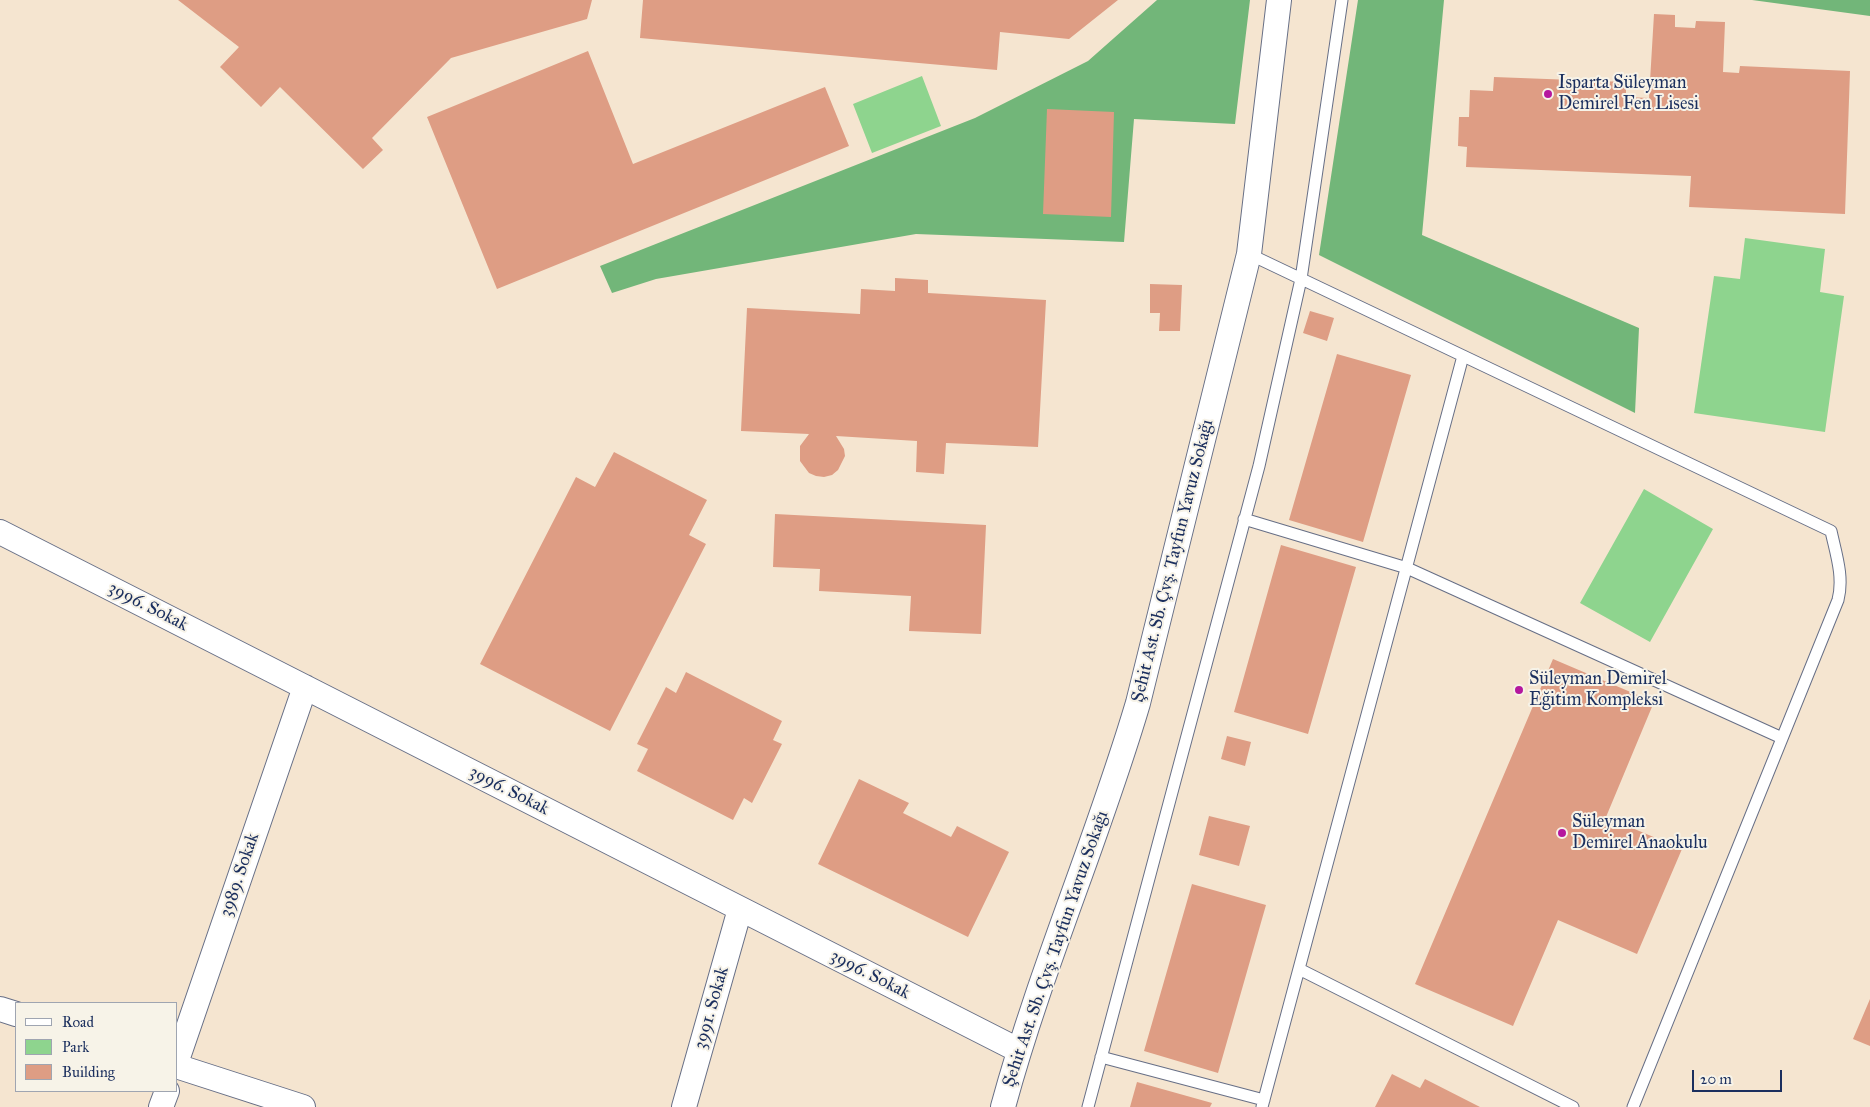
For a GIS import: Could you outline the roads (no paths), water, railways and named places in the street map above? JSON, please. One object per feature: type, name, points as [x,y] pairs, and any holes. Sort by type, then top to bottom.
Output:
[{"type":"street","name":"Şehit Ast. Sb. Çvş. Tayfun Yavuz Sokağı","points":[[1002,1107],[1018,1050],[1120,764],[1138,704],[1249,254],[1278,0]]},
{"type":"street","name":"3996. Sokak","points":[[0,532],[1018,1050]]},
{"type":"street","name":"3989. Sokak","points":[[178,1058],[305,687]]},
{"type":"street","name":"3991. Sokak","points":[[684,1107],[740,909]]},
{"type":"street","points":[[0,1008],[15,1014]]},
{"type":"street","points":[[178,1065],[303,1107]]},
{"type":"street","points":[[161,1107],[167,1092]]},
{"type":"lane","points":[[1088,1107],[1259,466],[1301,279],[1342,0]]},
{"type":"lane","points":[[1249,254],[1831,531],[1840,576],[1841,590],[1838,600],[1633,1107]]},
{"type":"lane","points":[[1101,1057],[1263,1104],[1464,356]]},
{"type":"lane","points":[[1244,519],[1407,568],[1782,738]]},
{"type":"lane","points":[[1299,969],[1573,1107]]},
{"type":"place","name":"Isparta Süleyman Demirel Fen Lisesi","points":[[1548,94]]},
{"type":"place","name":"Süleyman Demirel Eğitim Kompleksi","points":[[1519,690]]},
{"type":"place","name":"Süleyman Demirel Anaokulu","points":[[1562,833]]}]
